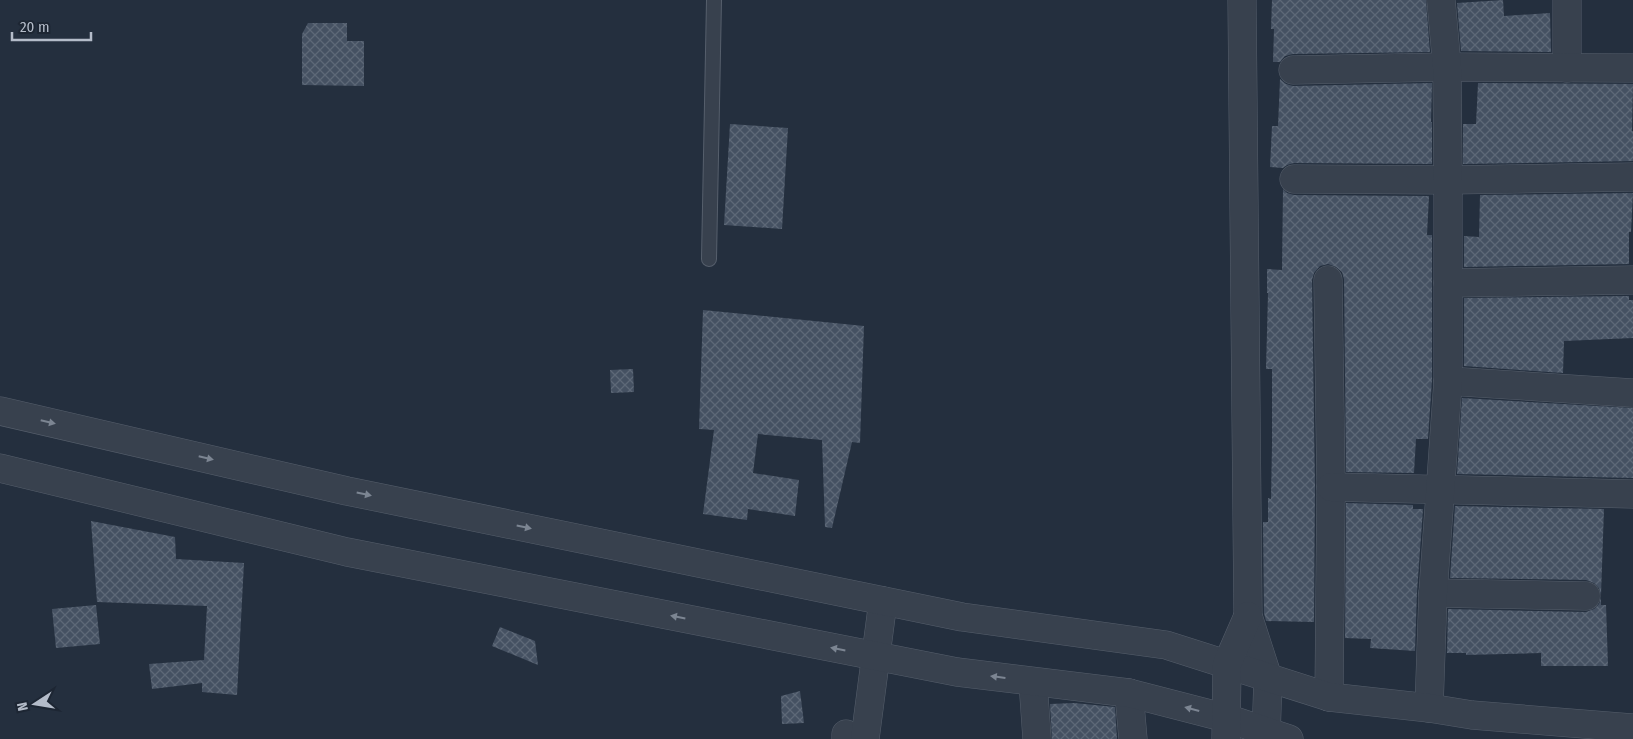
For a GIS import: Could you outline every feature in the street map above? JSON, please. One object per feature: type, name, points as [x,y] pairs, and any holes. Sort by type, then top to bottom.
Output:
[{"type":"street","points":[[0,468],[347,552],[956,672],[1129,693],[1226,728],[1274,736],[1268,678],[1248,616],[1242,0]]},
{"type":"street","points":[[1429,708],[1433,593],[1448,381],[1447,67],[1441,0]]},
{"type":"street","points":[[1566,68],[1567,0]]},
{"type":"street","points":[[1293,70],[1447,67],[1633,68]]},
{"type":"street","points":[[1294,178],[1448,180],[1633,177]]},
{"type":"street","points":[[1328,280],[1331,487],[1329,697]]},
{"type":"street","points":[[1448,283],[1633,280]]},
{"type":"street","points":[[1448,381],[1633,393]]},
{"type":"street","points":[[0,411],[347,491],[962,617],[1166,645],[1329,697],[1429,708],[1472,715],[1633,728]]},
{"type":"street","points":[[1331,487],[1633,494]]},
{"type":"street","points":[[1433,593],[1586,596]]},
{"type":"street","points":[[852,737],[876,656],[883,601]]},
{"type":"street","points":[[1226,728],[1227,664],[1248,616]]},
{"type":"street","points":[[1034,682],[1037,739]]},
{"type":"street","points":[[1129,693],[1133,739]]},
{"type":"lane","points":[[709,259],[714,0]]},
{"type":"building","points":[[1272,0],[1426,0],[1430,52],[1293,54],[1285,56],[1280,62],[1273,62],[1274,29],[1271,29]]},
{"type":"building","points":[[1503,0],[1504,16],[1550,13],[1551,52],[1461,51],[1457,3]]},
{"type":"building","points":[[308,23],[347,23],[347,41],[364,41],[364,86],[302,85],[302,34]]},
{"type":"building","points":[[1280,79],[1286,84],[1293,86],[1432,83],[1432,164],[1294,163],[1283,168],[1270,167],[1272,126],[1278,126]]},
{"type":"building","points":[[1478,83],[1633,84],[1633,161],[1463,164],[1463,124],[1476,124]]},
{"type":"building","points":[[730,124],[788,128],[782,229],[724,225]]},
{"type":"building","points":[[1283,189],[1287,193],[1294,195],[1429,196],[1427,235],[1432,235],[1432,380],[1428,439],[1416,439],[1414,473],[1346,472],[1344,279],[1342,272],[1328,264],[1320,266],[1314,273],[1312,280],[1315,487],[1314,622],[1266,621],[1264,613],[1263,522],[1268,522],[1268,498],[1271,499],[1272,445],[1272,369],[1266,369],[1267,269],[1282,270]]},
{"type":"building","points":[[1633,193],[1631,232],[1629,232],[1629,264],[1464,267],[1464,236],[1479,237],[1480,195]]},
{"type":"building","points":[[1629,296],[1629,300],[1633,300],[1633,338],[1564,341],[1563,373],[1464,366],[1464,298]]},
{"type":"building","points":[[703,310],[864,326],[860,443],[852,442],[832,528],[825,527],[822,440],[758,434],[753,473],[799,480],[795,516],[748,509],[747,520],[703,514],[714,430],[699,429]]},
{"type":"building","points":[[633,369],[634,392],[611,393],[610,370]]},
{"type":"building","points":[[1462,398],[1633,408],[1633,478],[1457,474]]},
{"type":"building","points":[[1346,503],[1413,505],[1413,509],[1423,509],[1415,651],[1370,648],[1371,639],[1345,638]]},
{"type":"building","points":[[1455,506],[1604,509],[1601,595],[1599,588],[1594,583],[1586,580],[1450,578]]},
{"type":"building","points":[[91,521],[175,537],[176,559],[244,563],[237,695],[202,692],[202,683],[152,689],[149,664],[204,660],[207,606],[97,602]]},
{"type":"building","points":[[1601,598],[1601,605],[1606,605],[1608,666],[1541,666],[1541,653],[1466,655],[1466,653],[1447,653],[1448,609],[1586,612],[1594,609],[1599,604]]},
{"type":"building","points":[[96,605],[100,644],[56,648],[52,609]]},
{"type":"building","points":[[500,627],[535,641],[538,665],[492,646]]},
{"type":"building","points":[[800,691],[804,723],[782,724],[781,696]]},
{"type":"building","points":[[1074,703],[1115,707],[1117,739],[1052,739],[1050,704]]}]
